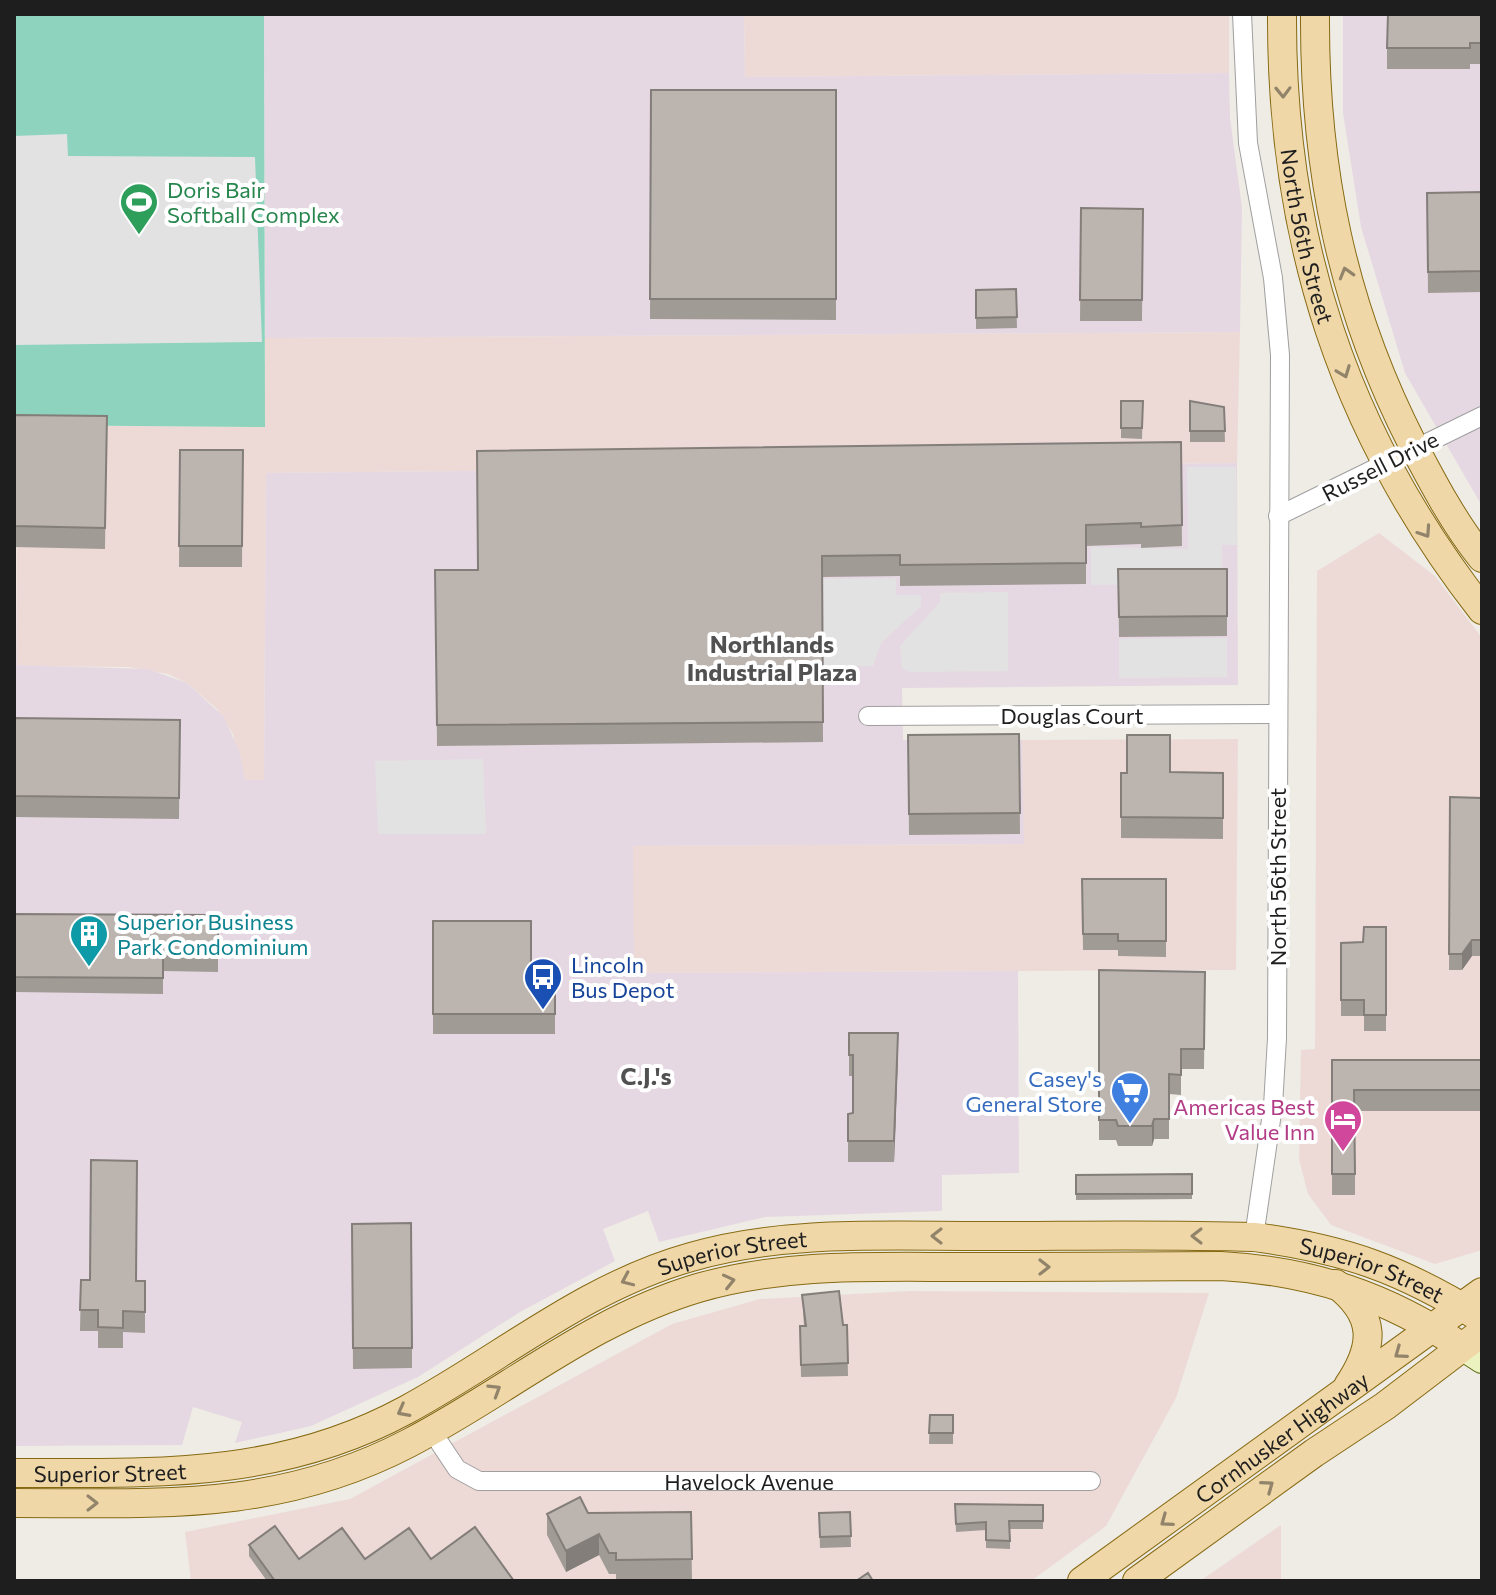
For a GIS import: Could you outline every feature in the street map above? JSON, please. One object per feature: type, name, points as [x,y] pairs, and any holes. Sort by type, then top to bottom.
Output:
[{"type":"main road","name":"North 56th Street","points":[[1282,14],[1283,110],[1297,213],[1331,337],[1386,464],[1416,518],[1482,610]]},
{"type":"main road","name":"North 56th Street","points":[[1315,14],[1317,109],[1328,207],[1361,325],[1415,449],[1441,498],[1482,558]]},
{"type":"main road","name":"Superior Street","points":[[14,1473],[209,1471],[250,1465],[322,1447],[405,1411],[567,1309],[605,1290],[661,1267],[734,1246],[814,1237],[1254,1237],[1315,1245],[1370,1260],[1476,1306]]},
{"type":"main road","name":"Superior Street","points":[[14,1503],[187,1502],[261,1495],[348,1471],[431,1430],[577,1340],[630,1312],[701,1288],[752,1276],[832,1267],[1221,1266],[1281,1271],[1332,1281],[1390,1303],[1475,1346]]},
{"type":"main road","points":[[1332,1281],[1357,1305],[1369,1342],[1364,1362],[1340,1397]]},
{"type":"main road","name":"Cornhusker Highway","points":[[1082,1581],[1435,1328],[1476,1306]]},
{"type":"main road","name":"Cornhusker Highway","points":[[1137,1581],[1314,1453],[1475,1346]]},
{"type":"street","name":"North 56th Street","points":[[1242,14],[1248,143],[1277,315],[1277,1038],[1266,1161],[1254,1237]]},
{"type":"street","name":"Russell Drive","points":[[1278,516],[1482,416]]},
{"type":"street","name":"Douglas Court","points":[[868,716],[1277,714]]},
{"type":"street","name":"Havelock Avenue","points":[[431,1430],[457,1469],[479,1481],[1091,1481]]},
{"type":"shaded area","points":[[264,14],[744,14],[745,77],[1229,73],[1230,118],[1242,208],[1240,332],[265,338]]},
{"type":"shaded area","points":[[744,14],[1229,14],[1229,73],[745,77]]},
{"type":"shaded area","points":[[1343,14],[1482,14],[1482,506],[1405,373],[1361,227],[1343,113]]},
{"type":"shaded area","points":[[67,134],[68,156],[255,157],[262,342],[14,345],[14,136]]},
{"type":"shaded area","points":[[1240,332],[1237,463],[266,473],[264,780],[244,780],[233,734],[217,709],[187,683],[168,674],[129,667],[17,666],[16,425],[265,427],[265,338]]},
{"type":"shaded area","points":[[14,425],[17,665],[148,669],[187,683],[224,717],[240,753],[245,780],[264,780],[266,473],[1237,463],[1238,685],[902,688],[903,740],[1022,740],[1024,844],[633,846],[634,973],[1018,971],[1019,1173],[942,1175],[942,1211],[765,1217],[659,1242],[648,1211],[603,1229],[615,1261],[520,1312],[418,1377],[311,1426],[235,1443],[242,1422],[193,1407],[182,1445],[14,1446]]},
{"type":"shaded area","points":[[1187,467],[1236,467],[1237,545],[1222,545],[1222,583],[1091,585],[1091,547],[1188,549]]},
{"type":"shaded area","points":[[1379,533],[1435,576],[1482,638],[1482,1250],[1435,1264],[1331,1225],[1308,1194],[1299,1159],[1301,1050],[1315,1049],[1317,571]]},
{"type":"shaded area","points":[[896,578],[896,595],[921,595],[921,606],[881,643],[873,666],[824,666],[823,579]]},
{"type":"shaded area","points":[[1008,592],[1008,671],[910,672],[902,668],[900,646],[940,602],[940,593]]},
{"type":"shaded area","points":[[1227,638],[1227,677],[1119,678],[1119,639]]},
{"type":"shaded area","points":[[1238,739],[1236,970],[633,973],[633,846],[1023,844],[1022,740]]},
{"type":"shaded area","points":[[483,759],[486,834],[378,834],[375,761]]},
{"type":"shaded area","points":[[910,1291],[1209,1293],[1176,1398],[1106,1526],[1031,1581],[191,1581],[185,1532],[350,1499],[672,1324],[760,1299]]},
{"type":"shaded area","points":[[1281,1525],[1281,1581],[1200,1581]]},
{"type":"green space","name":"Doris Bair Softball Complex","points":[[14,14],[264,14],[265,427],[14,425]]},
{"type":"building","points":[[1388,14],[1482,14],[1482,43],[1470,43],[1470,48],[1387,48]]},
{"type":"building","points":[[651,90],[836,90],[836,299],[650,299]]},
{"type":"building","points":[[1482,192],[1482,271],[1428,272],[1427,193]]},
{"type":"building","points":[[1081,208],[1143,209],[1142,300],[1080,300]]},
{"type":"building","points":[[1016,289],[1017,317],[976,318],[976,290]]},
{"type":"building","points":[[1121,401],[1143,401],[1142,428],[1121,428]]},
{"type":"building","points":[[1190,401],[1224,407],[1225,431],[1190,431]]},
{"type":"building","points":[[14,415],[107,416],[105,528],[14,526]]},
{"type":"building","points":[[1181,442],[1182,525],[1086,525],[1086,563],[900,565],[900,555],[822,556],[823,722],[437,725],[435,570],[478,570],[477,451]]},
{"type":"building","points":[[180,450],[243,450],[242,546],[179,546]]},
{"type":"building","points":[[1118,569],[1227,569],[1227,616],[1119,617]]},
{"type":"building","points":[[14,718],[180,720],[179,798],[14,796]]},
{"type":"building","points":[[1019,734],[1020,813],[909,814],[908,735]]},
{"type":"building","points":[[1127,735],[1170,735],[1170,772],[1223,773],[1223,818],[1121,817],[1121,773],[1127,773]]},
{"type":"building","points":[[1450,797],[1482,798],[1482,940],[1472,940],[1462,954],[1449,954]]},
{"type":"building","points":[[1082,879],[1166,879],[1166,941],[1118,941],[1118,934],[1083,934]]},
{"type":"building","name":"Superior Business Park Condominium","points":[[14,914],[218,915],[218,956],[163,955],[163,978],[14,977]]},
{"type":"building","points":[[433,921],[531,921],[531,969],[555,969],[555,1014],[433,1014]]},
{"type":"building","points":[[1364,927],[1386,927],[1386,1015],[1364,1015],[1364,1000],[1341,1000],[1341,943],[1363,942]]},
{"type":"building","points":[[1099,970],[1205,972],[1204,1049],[1181,1049],[1181,1075],[1169,1074],[1169,1119],[1154,1119],[1152,1126],[1118,1126],[1116,1120],[1099,1120]]},
{"type":"building","points":[[849,1033],[898,1033],[894,1141],[848,1141],[848,1114],[853,1113],[853,1055],[849,1055]]},
{"type":"building","points":[[1332,1060],[1482,1060],[1482,1090],[1354,1090],[1355,1174],[1332,1174]]},
{"type":"building","points":[[91,1160],[137,1161],[136,1281],[145,1281],[145,1312],[123,1311],[123,1328],[98,1327],[98,1310],[80,1310],[81,1280],[90,1280]]},
{"type":"building","points":[[1192,1174],[1192,1194],[1076,1194],[1076,1175]]},
{"type":"building","points":[[411,1223],[412,1348],[353,1348],[352,1224]]},
{"type":"building","points":[[839,1291],[843,1325],[847,1325],[848,1363],[801,1365],[800,1326],[806,1326],[802,1295]]},
{"type":"building","points":[[930,1415],[953,1415],[953,1433],[929,1433]]},
{"type":"building","points":[[580,1497],[588,1513],[691,1512],[692,1559],[616,1560],[616,1553],[609,1553],[599,1534],[566,1551],[547,1514]]},
{"type":"building","points":[[955,1504],[1043,1505],[1043,1521],[1009,1521],[1010,1541],[986,1540],[986,1522],[956,1524]]},
{"type":"building","points":[[850,1512],[851,1536],[820,1537],[819,1513]]},
{"type":"building","points":[[275,1526],[299,1559],[342,1528],[365,1559],[409,1528],[431,1559],[475,1527],[514,1581],[275,1581],[249,1545]]},
{"type":"building","points":[[868,1573],[873,1581],[856,1581]]},
{"type":"place","name":"Doris Bair Softball Complex","points":[[139,236]]},
{"type":"place","name":"Superior Business Park Condominium","points":[[89,968]]},
{"type":"place","name":"Lincoln Bus Depot","points":[[543,1011]]},
{"type":"place","name":"Casey's General Store","points":[[1130,1125]]},
{"type":"place","name":"Americas Best Value Inn","points":[[1343,1153]]},
{"type":"district","name":"Northlands Industrial Plaza","points":[[772,657]]},
{"type":"district","name":"C.J.'s","points":[[646,1075]]}]
